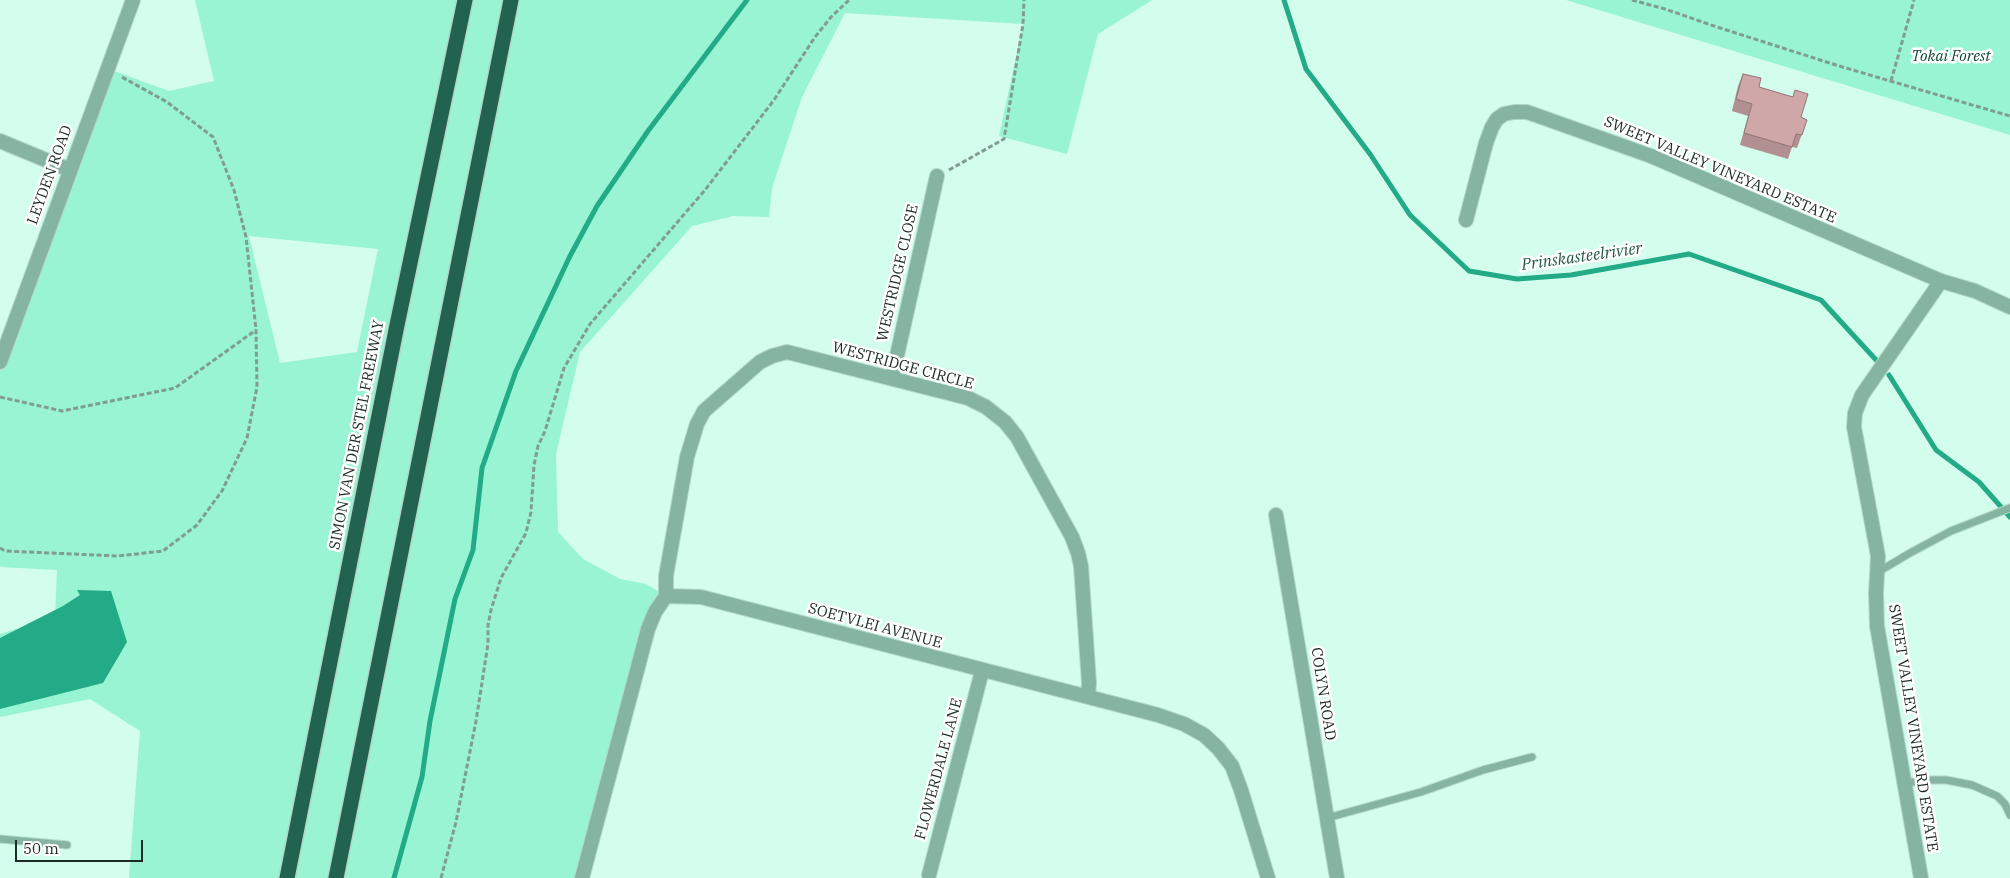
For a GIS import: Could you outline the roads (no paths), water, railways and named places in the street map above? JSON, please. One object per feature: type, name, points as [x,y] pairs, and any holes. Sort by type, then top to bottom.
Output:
[{"type":"highway","name":"SIMON VAN DER STEL FREEWAY","points":[[286,878],[396,330],[465,0]]},
{"type":"highway","points":[[336,878],[511,0]]},
{"type":"street","name":"LEYDEN ROAD","points":[[0,362],[106,68],[133,0]]},
{"type":"street","name":"SWEET VALLEY VINEYARD ESTATE","points":[[1466,220],[1492,127],[1504,114],[1527,112],[1651,156],[1942,281],[1976,291],[2010,307]]},
{"type":"street","points":[[0,141],[70,170]]},
{"type":"street","name":"WESTRIDGE CLOSE","points":[[892,378],[937,176]]},
{"type":"street","name":"SWEET VALLEY VINEYARD ESTATE","points":[[1921,878],[1877,626],[1878,556],[1854,427],[1862,395],[1942,281]]},
{"type":"street","name":"WESTRIDGE CIRCLE","points":[[666,596],[666,576],[687,457],[692,438],[704,411],[760,362],[787,352],[968,398],[986,407],[1005,422],[1017,437],[1072,537],[1078,553],[1082,575],[1089,683],[1088,696]]},
{"type":"street","name":"COLYN ROAD","points":[[1276,515],[1337,878]]},
{"type":"street","points":[[582,878],[648,629],[655,612],[666,596]]},
{"type":"street","name":"SOETVLEI AVENUE","points":[[666,596],[701,597],[982,671],[1088,696],[1184,724],[1204,735],[1226,757],[1237,778],[1268,878]]},
{"type":"street","name":"FLOWERDALE LANE","points":[[929,875],[982,671]]},
{"type":"lane","points":[[1878,572],[1951,531],[2010,508]]},
{"type":"lane","points":[[1327,818],[1421,792],[1483,770],[1532,757]]},
{"type":"lane","points":[[1905,783],[1946,780],[1972,786],[1996,796],[2005,804],[2010,815]]},
{"type":"lane","points":[[0,839],[67,844]]},
{"type":"waterway","points":[[394,878],[422,777],[430,721],[455,599],[473,550],[482,468],[516,371],[570,256],[597,206],[648,131],[747,0]]},
{"type":"waterway","name":"Prinskasteelrivier","points":[[1284,0],[1306,69],[1370,154],[1410,215],[1469,271],[1517,279],[1571,275],[1689,254],[1821,300],[1877,361]]},
{"type":"waterway","name":"Prinskasteelrivier","points":[[1889,375],[1936,450],[1979,482],[2010,517]]},
{"type":"park label","name":"Tokai Forest","points":[[1951,57]]}]
